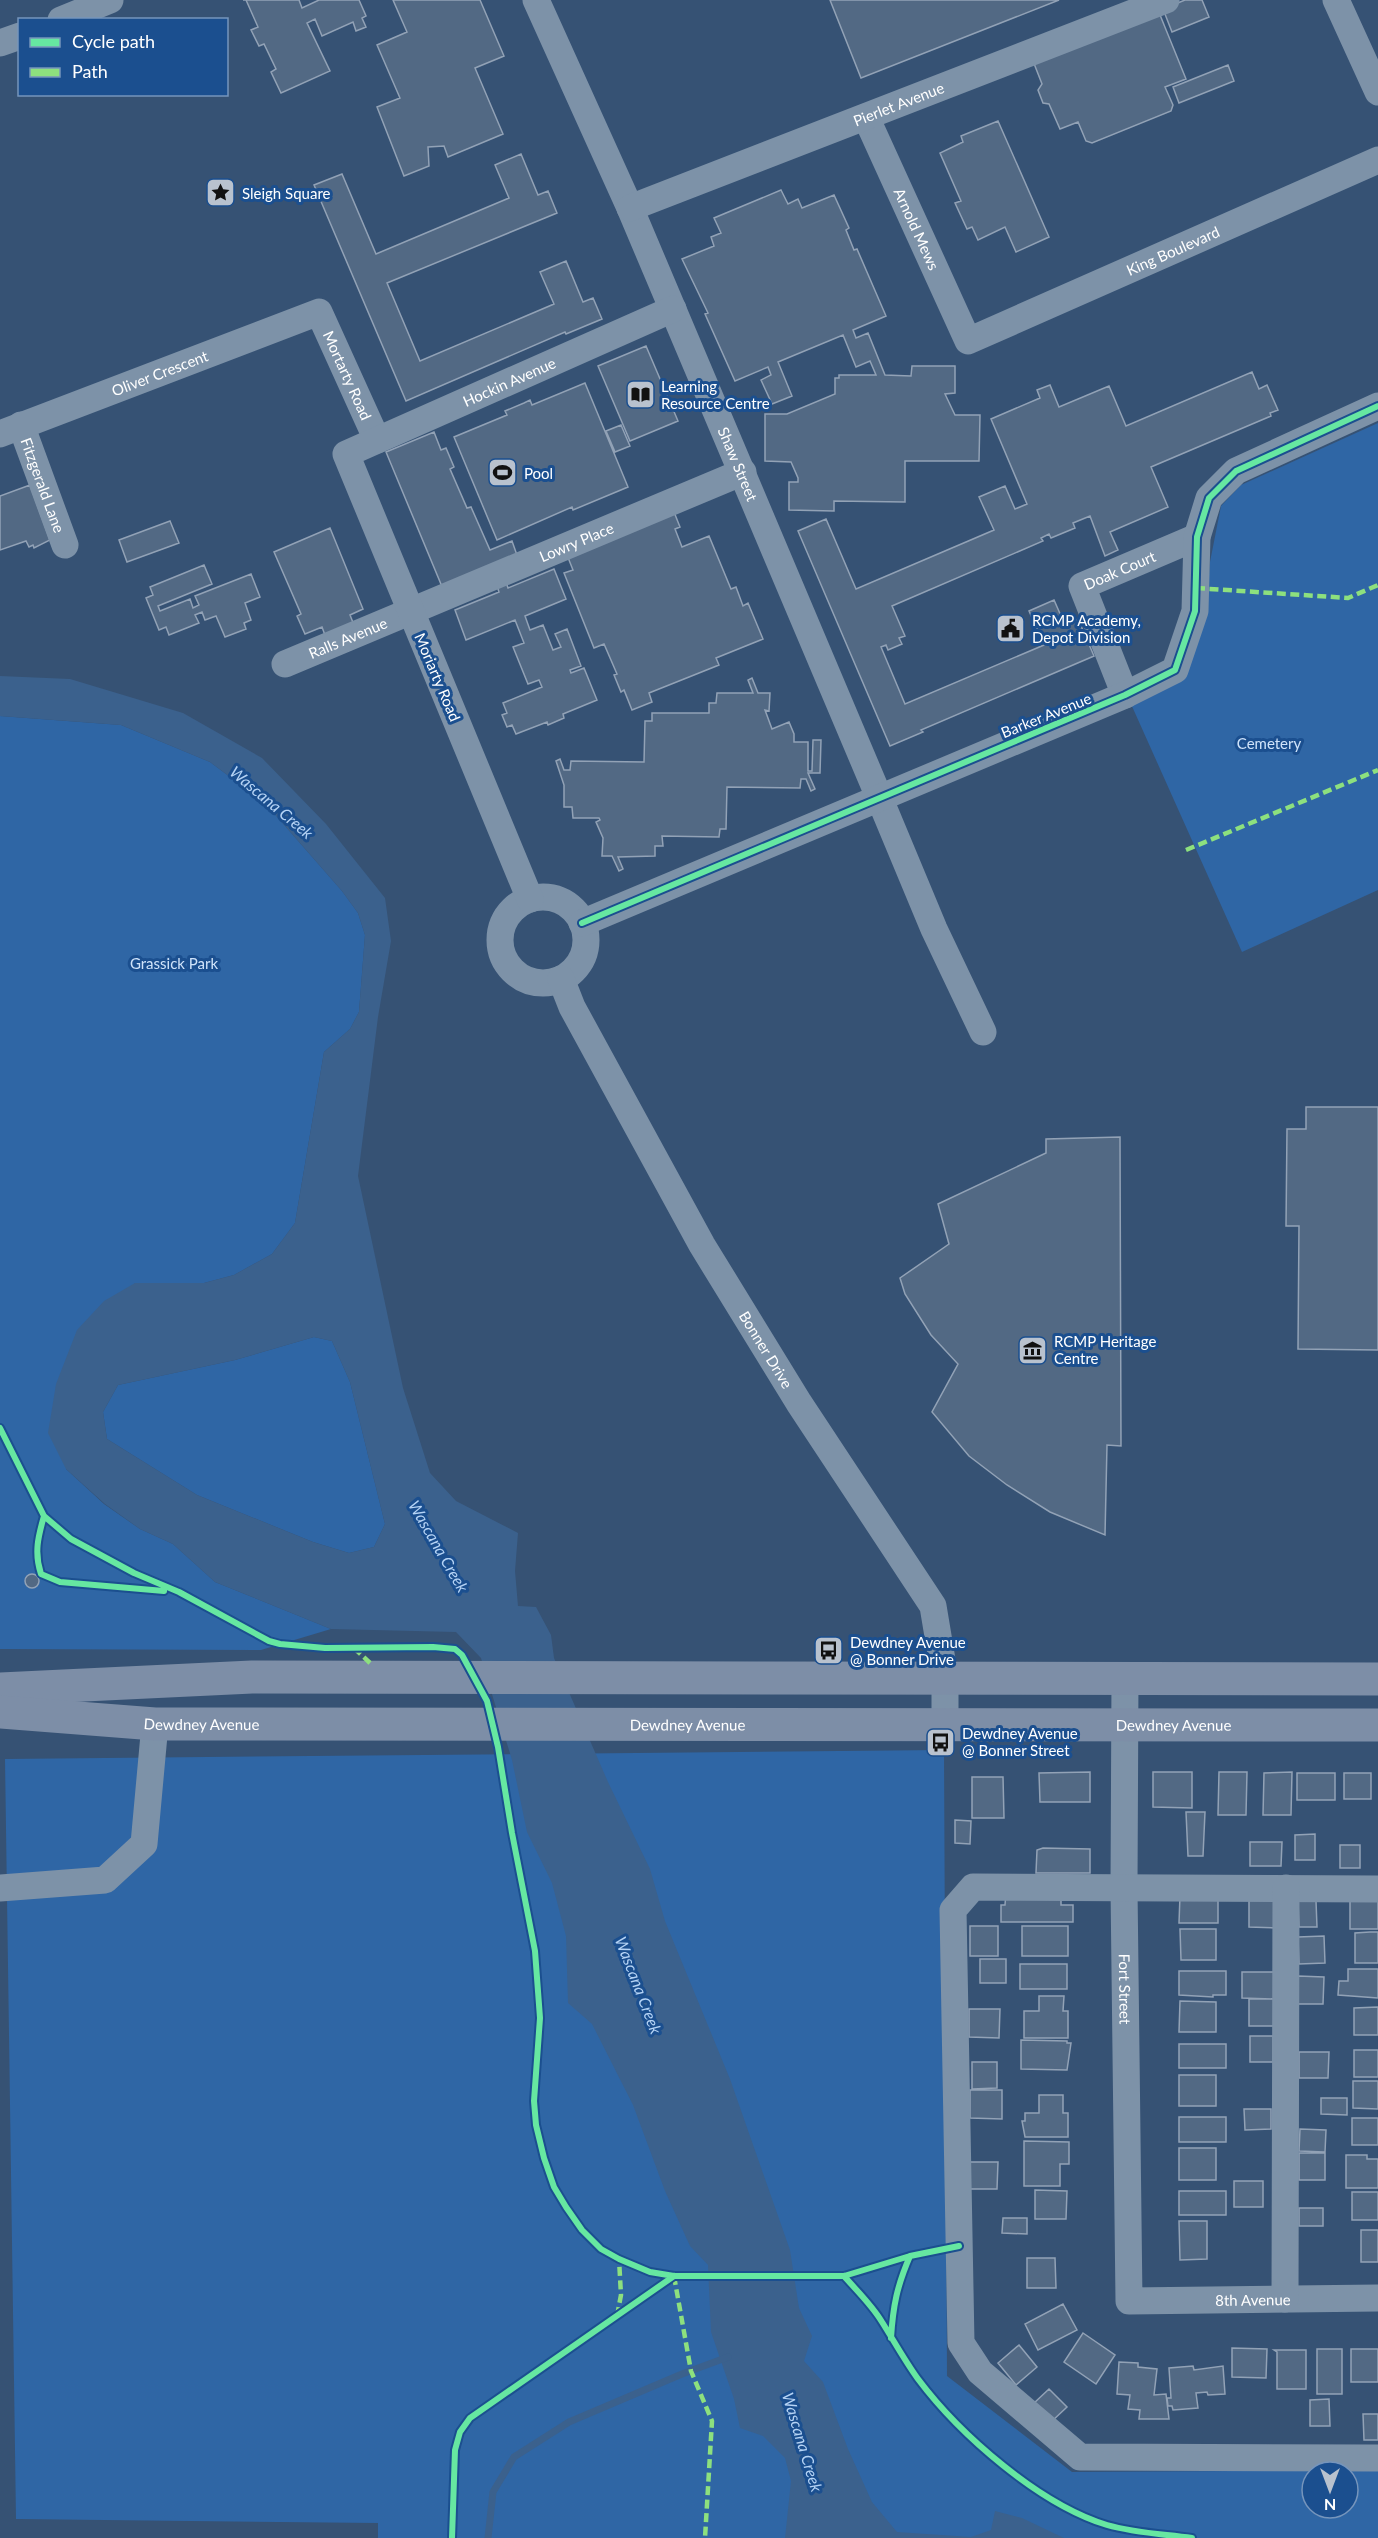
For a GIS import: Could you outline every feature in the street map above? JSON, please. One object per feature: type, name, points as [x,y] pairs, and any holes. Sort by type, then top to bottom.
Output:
[{"type":"main road","points":[[0,1689],[252,1677],[1378,1679]]},
{"type":"main road","name":"Dewdney Avenue","points":[[0,1712],[155,1724],[1378,1725]]},
{"type":"street","points":[[66,18],[110,0]]},
{"type":"street","name":"Shaw Street","points":[[537,0],[674,309],[915,885],[983,1032]]},
{"type":"street","name":"Pierlet Avenue","points":[[630,208],[1166,0]]},
{"type":"street","points":[[1336,0],[1378,92]]},
{"type":"street","points":[[0,44],[18,37]]},
{"type":"street","name":"Arnold Mews","points":[[866,117],[968,341]]},
{"type":"street","name":"King Boulevard","points":[[968,341],[1378,160]]},
{"type":"street","name":"Hockin Avenue","points":[[346,454],[674,309]]},
{"type":"street","name":"Mortarty Road","points":[[320,312],[377,440]]},
{"type":"street","name":"Oliver Crescent","points":[[10,429],[320,312]]},
{"type":"street","name":"Barker Avenue","points":[[582,923],[879,796],[1125,695],[1175,670],[1195,611],[1197,537],[1209,498],[1236,471],[1378,406]]},
{"type":"street","name":"Fitzgerald Lane","points":[[10,429],[65,545]]},
{"type":"street","name":"Moriarty Road","points":[[346,454],[530,899]]},
{"type":"street","name":"Lowry Place","points":[[410,610],[743,472]]},
{"type":"street","name":"Doak Court","points":[[1125,695],[1082,586],[1197,537]]},
{"type":"street","name":"Ralls Avenue","points":[[285,664],[410,610]]},
{"type":"street","points":[[552,898],[566,903],[582,923],[586,939],[584,954],[578,966],[561,979],[540,984],[525,980],[513,972],[505,961],[500,948],[500,934],[504,920],[513,909],[530,899],[552,898]]},
{"type":"street","name":"Bonner Drive","points":[[561,979],[572,1007],[702,1245],[799,1404],[933,1606],[945,1678],[945,1725]]},
{"type":"street","name":"Fort Street","points":[[1125,1677],[1124,1888],[1129,2301]]},
{"type":"street","points":[[0,1888],[105,1880],[144,1844],[155,1724]]},
{"type":"street","points":[[1378,1889],[973,1887],[953,1910],[961,2343],[980,2372],[1080,2457],[1378,2458]]},
{"type":"street","points":[[1285,2299],[1286,1888]]},
{"type":"street","name":"8th Avenue","points":[[1129,2301],[1378,2298]]},
{"type":"green space","name":"Cemetery","points":[[1378,423],[1378,890],[1242,952],[1131,704],[1189,668],[1207,601],[1210,562],[1221,506],[1241,485]]},
{"type":"green space","name":"Grassick Park","points":[[0,716],[121,725],[210,762],[265,803],[342,891],[358,913],[365,935],[359,1012],[350,1029],[324,1052],[295,1223],[272,1254],[234,1275],[204,1283],[135,1283],[66,1469],[104,1504],[140,1529],[173,1544],[215,1582],[331,1629],[261,1650],[0,1649]]},
{"type":"green space","points":[[314,1337],[332,1341],[350,1382],[385,1524],[374,1547],[349,1553],[313,1542],[197,1495],[107,1439],[103,1412],[118,1385],[235,1360]]},
{"type":"green space","points":[[944,1750],[947,2376],[1072,2472],[1300,2471],[1300,2520],[1360,2520],[1360,2470],[1378,2470],[1378,2538],[378,2538],[378,2523],[16,2519],[5,1759]]},
{"type":"water","name":"Wascana Creek","points":[[0,676],[70,679],[183,713],[262,758],[326,824],[385,898],[391,941],[378,1017],[358,1176],[403,1388],[430,1473],[456,1501],[518,1533],[515,1571],[518,1606],[536,1607],[551,1635],[554,1658],[608,1782],[650,1869],[665,1921],[730,2079],[790,2250],[799,2308],[812,2336],[804,2361],[823,2382],[848,2449],[872,2502],[897,2532],[971,2537],[991,2530],[995,2511],[1022,2518],[1064,2538],[785,2538],[791,2481],[785,2458],[763,2436],[740,2428],[734,2399],[711,2332],[708,2265],[690,2246],[665,2191],[633,2105],[592,2024],[568,2003],[566,1936],[552,1883],[527,1832],[512,1760],[481,1658],[456,1632],[331,1629],[215,1582],[173,1544],[140,1529],[105,1504],[66,1469],[48,1433],[56,1384],[77,1330],[104,1301],[135,1283],[204,1283],[234,1275],[272,1254],[295,1223],[324,1052],[350,1029],[359,1012],[365,935],[358,913],[342,891],[265,803],[210,762],[121,725],[0,716]],"holes":[[[314,1337],[332,1341],[350,1382],[385,1524],[374,1547],[349,1553],[313,1542],[197,1495],[107,1439],[103,1412],[118,1385],[235,1360]]]},
{"type":"building","points":[[246,0],[299,0],[302,8],[319,0],[359,0],[366,16],[362,18],[366,27],[356,31],[353,22],[322,36],[315,19],[307,23],[330,71],[281,93],[271,72],[276,69],[264,44],[259,46],[251,30],[258,27]]},
{"type":"building","points":[[393,0],[480,0],[504,56],[475,68],[503,134],[448,157],[444,146],[428,147],[429,166],[404,176],[377,107],[400,98],[377,45],[407,32]]},
{"type":"building","points":[[830,0],[1059,0],[861,78]]},
{"type":"building","points":[[1185,0],[1202,0],[1209,17],[1172,32],[1163,9]]},
{"type":"building","points":[[1158,10],[1186,79],[1165,87],[1173,105],[1171,111],[1092,143],[1086,141],[1078,122],[1060,129],[1049,104],[1043,103],[1038,90],[1042,84],[1033,61]]},
{"type":"building","points":[[1228,65],[1234,81],[1179,103],[1173,87]]},
{"type":"building","points":[[998,121],[1049,237],[1016,252],[1005,227],[978,240],[972,227],[967,229],[955,203],[961,201],[940,153],[963,142],[961,136]]},
{"type":"building","points":[[521,154],[538,195],[548,191],[557,213],[387,283],[420,361],[554,304],[540,272],[566,261],[583,302],[593,298],[602,319],[566,334],[565,332],[406,401],[314,185],[342,174],[376,254],[509,198],[495,165]]},
{"type":"building","points":[[781,190],[788,204],[798,199],[802,208],[834,195],[849,228],[846,230],[854,250],[857,249],[886,316],[853,330],[856,338],[868,333],[885,375],[911,376],[912,366],[955,366],[955,393],[945,394],[955,415],[980,415],[979,461],[905,461],[905,502],[834,501],[834,511],[789,510],[789,482],[798,482],[798,478],[791,462],[765,461],[765,414],[787,414],[835,394],[835,378],[839,378],[839,375],[876,375],[870,361],[856,367],[843,335],[778,362],[792,396],[772,404],[761,380],[771,375],[768,367],[735,381],[705,314],[708,313],[682,259],[714,246],[711,237],[721,233],[714,218]]},
{"type":"building","points":[[646,346],[678,421],[630,441],[598,366]]},
{"type":"building","points":[[1252,372],[1259,389],[1267,385],[1278,410],[1270,413],[1271,416],[1151,467],[1168,507],[1110,532],[1118,550],[1105,556],[1090,516],[1073,523],[1075,528],[1051,538],[1049,534],[1041,538],[1043,541],[892,606],[905,636],[899,638],[902,644],[888,650],[886,645],[881,647],[905,704],[1044,645],[1029,611],[1054,600],[1065,625],[1078,619],[1094,656],[921,730],[923,732],[890,746],[798,531],[826,519],[856,589],[994,530],[979,497],[1005,486],[1015,509],[1027,504],[991,419],[1040,398],[1037,390],[1050,385],[1059,407],[1109,386],[1126,426]]},
{"type":"building","points":[[585,383],[628,487],[573,510],[572,507],[497,540],[454,437],[507,415],[505,411],[530,400],[532,405]]},
{"type":"building","points":[[621,425],[630,446],[615,452],[606,431]]},
{"type":"building","points":[[434,432],[441,450],[446,448],[454,467],[450,469],[467,508],[471,507],[490,550],[512,541],[518,558],[443,589],[386,452]]},
{"type":"building","points":[[30,485],[50,540],[34,548],[33,545],[29,547],[26,541],[0,550],[0,496]]},
{"type":"building","points":[[672,507],[680,527],[675,529],[682,547],[709,536],[731,589],[736,587],[743,606],[748,603],[763,639],[716,658],[719,665],[649,693],[652,702],[632,710],[624,690],[621,692],[614,675],[617,674],[604,644],[594,648],[564,573],[573,570],[565,550]]},
{"type":"building","points":[[170,521],[179,543],[127,562],[119,540]]},
{"type":"building","points":[[330,528],[363,609],[350,615],[354,625],[326,638],[322,627],[305,634],[297,616],[301,614],[274,552]]},
{"type":"building","points":[[204,565],[212,584],[158,606],[160,611],[190,599],[193,608],[199,605],[195,596],[251,574],[260,597],[245,603],[251,620],[244,623],[246,629],[225,637],[216,616],[205,620],[202,612],[195,615],[199,623],[169,635],[166,627],[159,630],[146,598],[153,595],[150,587]]},
{"type":"building","points":[[554,569],[566,599],[525,616],[530,630],[543,625],[553,650],[561,647],[555,634],[567,629],[581,666],[570,670],[571,673],[584,668],[597,700],[563,714],[564,718],[548,725],[547,722],[516,734],[512,725],[507,727],[502,715],[507,713],[503,703],[542,687],[539,680],[528,684],[513,647],[524,643],[515,620],[466,640],[455,610],[499,592],[497,586],[506,582],[508,588]]},
{"type":"building","points":[[752,678],[758,693],[770,693],[769,711],[765,710],[772,729],[789,722],[794,734],[794,742],[808,742],[808,771],[812,771],[813,740],[821,740],[820,773],[808,773],[815,789],[811,791],[806,779],[801,779],[800,788],[727,787],[726,829],[720,829],[719,837],[662,836],[663,846],[655,846],[655,856],[618,857],[623,869],[619,871],[612,856],[602,856],[603,838],[596,822],[600,820],[599,818],[573,818],[572,807],[564,807],[564,785],[556,761],[560,759],[564,770],[570,770],[571,761],[644,762],[645,721],[652,721],[652,713],[709,713],[709,703],[716,703],[717,693],[753,693],[748,680]]},
{"type":"building","points":[[1306,1107],[1378,1107],[1378,1350],[1298,1349],[1299,1226],[1286,1226],[1287,1129],[1306,1129]]},
{"type":"building","name":"RCMP Heritage Centre","points":[[1120,1137],[1121,1446],[1107,1445],[1105,1535],[1050,1512],[1007,1485],[969,1456],[932,1412],[958,1364],[931,1335],[905,1294],[900,1278],[949,1244],[938,1204],[1046,1153],[1046,1139]]},
{"type":"building","points":[[32,1574],[37,1576],[39,1581],[37,1586],[32,1588],[27,1586],[25,1581],[27,1576]]},
{"type":"building","points":[[1090,1772],[1090,1802],[1040,1802],[1039,1773]]},
{"type":"building","points":[[1153,1772],[1192,1772],[1192,1808],[1153,1807]]},
{"type":"building","points":[[1219,1772],[1247,1772],[1246,1815],[1218,1815]]},
{"type":"building","points":[[1292,1772],[1291,1815],[1263,1815],[1264,1773]]},
{"type":"building","points":[[1297,1773],[1335,1773],[1335,1800],[1297,1800]]},
{"type":"building","points":[[1344,1773],[1371,1773],[1371,1799],[1344,1799]]},
{"type":"building","points":[[972,1777],[1003,1777],[1004,1818],[972,1818]]},
{"type":"building","points":[[1186,1812],[1205,1812],[1203,1856],[1188,1856]]},
{"type":"building","points":[[955,1820],[971,1821],[970,1844],[955,1843]]},
{"type":"building","points":[[1315,1834],[1315,1860],[1295,1860],[1295,1835]]},
{"type":"building","points":[[1250,1842],[1282,1842],[1281,1866],[1250,1866]]},
{"type":"building","points":[[1340,1845],[1360,1845],[1360,1868],[1340,1868]]},
{"type":"building","points":[[1043,1848],[1090,1849],[1090,1873],[1036,1873],[1037,1850]]},
{"type":"building","points":[[1006,1892],[1061,1892],[1061,1905],[1073,1905],[1073,1922],[1001,1922],[1001,1905],[1005,1905]]},
{"type":"building","points":[[1249,1895],[1280,1895],[1280,1928],[1249,1927]]},
{"type":"building","points":[[1180,1896],[1218,1896],[1218,1923],[1179,1923]]},
{"type":"building","points":[[1350,1896],[1378,1896],[1378,1929],[1350,1929]]},
{"type":"building","points":[[1298,1901],[1316,1901],[1317,1927],[1299,1927]]},
{"type":"building","points":[[970,1926],[998,1926],[998,1956],[970,1956]]},
{"type":"building","points":[[1022,1926],[1068,1926],[1068,1956],[1022,1956]]},
{"type":"building","points":[[1180,1929],[1216,1929],[1216,1960],[1181,1960]]},
{"type":"building","points":[[1378,1932],[1378,1963],[1355,1963],[1355,1933]]},
{"type":"building","points":[[1324,1936],[1325,1963],[1299,1964],[1298,1937]]},
{"type":"building","points":[[980,1959],[1006,1959],[1006,1983],[980,1983]]},
{"type":"building","points":[[1020,1964],[1067,1964],[1067,1989],[1020,1989]]},
{"type":"building","points":[[1348,1969],[1378,1969],[1378,1998],[1338,1995],[1339,1981],[1348,1981]]},
{"type":"building","points":[[1179,1971],[1226,1971],[1226,1995],[1213,1995],[1213,1997],[1179,1995]]},
{"type":"building","points":[[1242,1972],[1275,1972],[1275,1999],[1242,1998]]},
{"type":"building","points":[[1298,1976],[1324,1977],[1323,2004],[1298,2004]]},
{"type":"building","points":[[1039,1996],[1064,1996],[1063,2011],[1068,2011],[1068,2038],[1024,2038],[1024,2011],[1039,2011]]},
{"type":"building","points":[[1249,1999],[1278,1999],[1277,2026],[1249,2026]]},
{"type":"building","points":[[1180,2001],[1216,2002],[1216,2032],[1179,2032]]},
{"type":"building","points":[[1378,2007],[1378,2035],[1354,2035],[1354,2008]]},
{"type":"building","points":[[969,2009],[1000,2009],[999,2038],[969,2037]]},
{"type":"building","points":[[1250,2036],[1273,2036],[1273,2062],[1250,2062]]},
{"type":"building","points":[[1021,2040],[1071,2043],[1067,2070],[1021,2069]]},
{"type":"building","points":[[1179,2044],[1226,2044],[1226,2068],[1179,2068]]},
{"type":"building","points":[[1354,2050],[1378,2050],[1378,2077],[1354,2077]]},
{"type":"building","points":[[1299,2052],[1329,2052],[1328,2078],[1299,2078]]},
{"type":"building","points":[[972,2062],[997,2062],[997,2088],[972,2089]]},
{"type":"building","points":[[1179,2075],[1216,2075],[1216,2106],[1179,2106]]},
{"type":"building","points":[[1353,2081],[1378,2081],[1378,2109],[1353,2108]]},
{"type":"building","points":[[970,2090],[1002,2090],[1002,2119],[970,2118]]},
{"type":"building","points":[[1039,2095],[1063,2095],[1063,2113],[1068,2113],[1068,2137],[1025,2137],[1022,2121],[1025,2121],[1025,2113],[1039,2113]]},
{"type":"building","points":[[1321,2098],[1347,2098],[1347,2115],[1321,2114]]},
{"type":"building","points":[[1244,2109],[1271,2109],[1271,2129],[1245,2130]]},
{"type":"building","points":[[1179,2117],[1226,2117],[1226,2142],[1179,2142]]},
{"type":"building","points":[[1352,2118],[1378,2118],[1378,2145],[1352,2145]]},
{"type":"building","points":[[1300,2129],[1326,2130],[1325,2152],[1299,2151]]},
{"type":"building","points":[[1024,2141],[1069,2142],[1069,2164],[1060,2164],[1060,2186],[1024,2186]]},
{"type":"building","points":[[1179,2148],[1216,2148],[1216,2180],[1179,2180]]},
{"type":"building","points":[[1299,2153],[1325,2153],[1325,2180],[1299,2180]]},
{"type":"building","points":[[1346,2155],[1367,2155],[1367,2159],[1378,2159],[1378,2188],[1346,2188]]},
{"type":"building","points":[[969,2162],[998,2162],[997,2189],[969,2189]]},
{"type":"building","points":[[1234,2181],[1263,2181],[1263,2207],[1234,2207]]},
{"type":"building","points":[[1035,2190],[1067,2191],[1066,2219],[1035,2219]]},
{"type":"building","points":[[1179,2191],[1226,2191],[1226,2215],[1179,2215]]},
{"type":"building","points":[[1352,2192],[1378,2192],[1378,2220],[1352,2220]]},
{"type":"building","points":[[1299,2208],[1323,2208],[1323,2226],[1299,2226]]},
{"type":"building","points":[[1003,2218],[1027,2218],[1027,2234],[1002,2233]]},
{"type":"building","points":[[1179,2221],[1207,2221],[1207,2259],[1180,2260]]},
{"type":"building","points":[[1361,2230],[1378,2230],[1378,2262],[1361,2262]]},
{"type":"building","points":[[1027,2258],[1055,2258],[1056,2288],[1027,2288]]},
{"type":"building","points":[[1063,2304],[1077,2330],[1038,2350],[1025,2324]]},
{"type":"building","points":[[1083,2333],[1115,2355],[1096,2384],[1064,2362]]},
{"type":"building","points":[[1019,2345],[1037,2367],[1016,2385],[998,2363]]},
{"type":"building","points":[[1232,2348],[1267,2349],[1266,2378],[1232,2377]]},
{"type":"building","points":[[1317,2349],[1342,2349],[1342,2394],[1317,2394]]},
{"type":"building","points":[[1351,2349],[1378,2349],[1378,2382],[1351,2382]]},
{"type":"building","points":[[1274,2350],[1306,2350],[1306,2389],[1277,2389],[1277,2352]]},
{"type":"building","points":[[1119,2362],[1138,2363],[1138,2367],[1157,2369],[1154,2395],[1166,2394],[1169,2419],[1139,2419],[1140,2410],[1128,2409],[1130,2395],[1117,2394]]},
{"type":"building","points":[[1193,2366],[1194,2370],[1223,2366],[1225,2394],[1196,2393],[1198,2408],[1173,2410],[1172,2406],[1168,2406],[1167,2398],[1171,2398],[1169,2368]]},
{"type":"building","points":[[1049,2389],[1067,2407],[1051,2422],[1033,2404]]},
{"type":"building","points":[[1329,2399],[1330,2426],[1310,2426],[1310,2400]]},
{"type":"building","points":[[1363,2414],[1378,2414],[1378,2440],[1364,2440]]},
{"type":"waterway","points":[[488,2538],[493,2492],[514,2457],[569,2422],[728,2357]]},
{"type":"marked path","points":[[1196,588],[1348,598],[1378,585]]},
{"type":"marked path","points":[[1186,850],[1378,770]]},
{"type":"marked path","points":[[354,1648],[370,1663]]},
{"type":"marked path","points":[[617,2316],[621,2295],[619,2259]]},
{"type":"marked path","points":[[674,2276],[691,2371],[712,2421],[705,2538]]},
{"type":"cycle path","points":[[582,923],[1125,695],[1175,670],[1195,611],[1197,537],[1209,498],[1236,471],[1378,406]]},
{"type":"cycle path","points":[[0,1428],[44,1516],[71,1539],[134,1573],[179,1592],[269,1641],[325,1648],[433,1647],[455,1649],[462,1655],[487,1701],[498,1747],[535,1951],[540,2018],[534,2101],[536,2125],[554,2187],[582,2230],[601,2249],[650,2272],[674,2276],[844,2276],[910,2256]]},
{"type":"cycle path","points":[[44,1516],[38,1545],[41,1574],[60,1582],[164,1591]]},
{"type":"cycle path","points":[[891,2338],[896,2296],[910,2256],[959,2246]]},
{"type":"cycle path","points":[[452,2538],[455,2450],[460,2432],[470,2418],[674,2276]]},
{"type":"cycle path","points":[[844,2276],[874,2310],[913,2372],[935,2400],[978,2444],[1028,2484],[1081,2515],[1107,2525],[1139,2532],[1192,2538]]},
{"type":"place","name":"Sleigh Square","points":[[221,193]]},
{"type":"place","name":"Learning Resource Centre","points":[[640,395]]},
{"type":"place","name":"Pool","points":[[503,473]]},
{"type":"place","name":"RCMP Academy, Depot Division","points":[[1011,629]]},
{"type":"place","name":"RCMP Heritage Centre","points":[[1033,1350]]},
{"type":"place","name":"Dewdney Avenue @ Bonner Drive","points":[[829,1651]]},
{"type":"place","name":"Dewdney Avenue @ Bonner Street","points":[[941,1742]]}]
